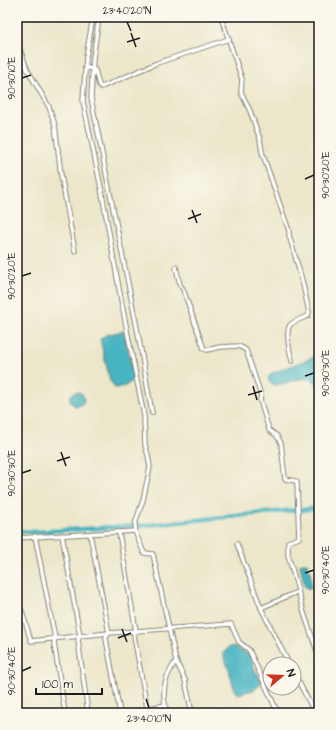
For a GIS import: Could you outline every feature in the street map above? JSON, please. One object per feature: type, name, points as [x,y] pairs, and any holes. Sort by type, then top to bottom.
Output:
[{"type":"street","points":[[93,17],[85,67],[83,101],[115,258],[122,305],[142,404],[145,444],[149,460],[149,473],[135,524],[144,553],[153,554],[176,661],[185,680],[192,713]]},
{"type":"street","points":[[100,17],[90,87],[93,113],[119,234],[152,413]]},
{"type":"street","points":[[221,17],[242,79],[241,92],[258,134],[262,152],[289,231],[288,236],[302,280],[309,312],[308,316],[294,323],[288,329],[292,361]]},
{"type":"street","points":[[85,67],[95,70],[99,85],[101,87],[157,63],[229,39]]},
{"type":"street","points":[[17,41],[27,69],[49,106],[55,125],[61,175],[75,251]]},
{"type":"street","points":[[176,267],[180,285],[183,289],[204,349],[210,350],[220,346],[239,346],[246,350],[261,395],[260,400],[269,430],[277,436],[281,443],[285,479],[297,482],[299,538],[288,542],[288,550],[304,614],[319,657]]},
{"type":"street","points":[[17,538],[136,531]]},
{"type":"street","points":[[119,533],[136,631],[134,636],[148,711]]},
{"type":"street","points":[[90,534],[109,633],[106,636],[106,639],[120,713]]},
{"type":"street","points":[[35,536],[55,638],[54,643],[65,713]]},
{"type":"street","points":[[62,536],[80,636],[78,640],[88,713]]},
{"type":"street","points":[[237,544],[261,608],[285,656]]},
{"type":"street","points":[[261,608],[297,592],[298,590]]},
{"type":"street","points":[[17,602],[22,611],[31,641],[109,633],[230,624],[239,642],[249,650],[278,713]]},
{"type":"street","points":[[167,713],[164,690],[165,680],[176,661]]},
{"type":"street","points":[[302,688],[315,713]]},
{"type":"street","points":[[126,713],[148,711],[165,705]]},
{"type":"water","points":[[124,331],[134,377],[131,382],[126,385],[115,388],[110,381],[100,339],[109,334]]},
{"type":"water","points":[[319,355],[319,389],[316,383],[312,380],[306,379],[275,385],[271,384],[269,381],[268,378],[272,373]]},
{"type":"water","points":[[74,392],[80,392],[84,396],[84,402],[80,406],[74,406],[70,402],[70,396]]},
{"type":"water","points":[[307,563],[309,569],[311,588],[309,589],[305,587],[301,571],[300,564]]},
{"type":"water","points":[[235,646],[239,650],[249,654],[255,671],[261,681],[259,686],[254,690],[238,694],[234,690],[229,669],[224,658],[224,652],[229,647]]},
{"type":"waterway","points":[[300,510],[319,508]]},
{"type":"waterway","points":[[138,526],[295,510]]},
{"type":"waterway","points":[[17,531],[34,532],[132,526]]}]
